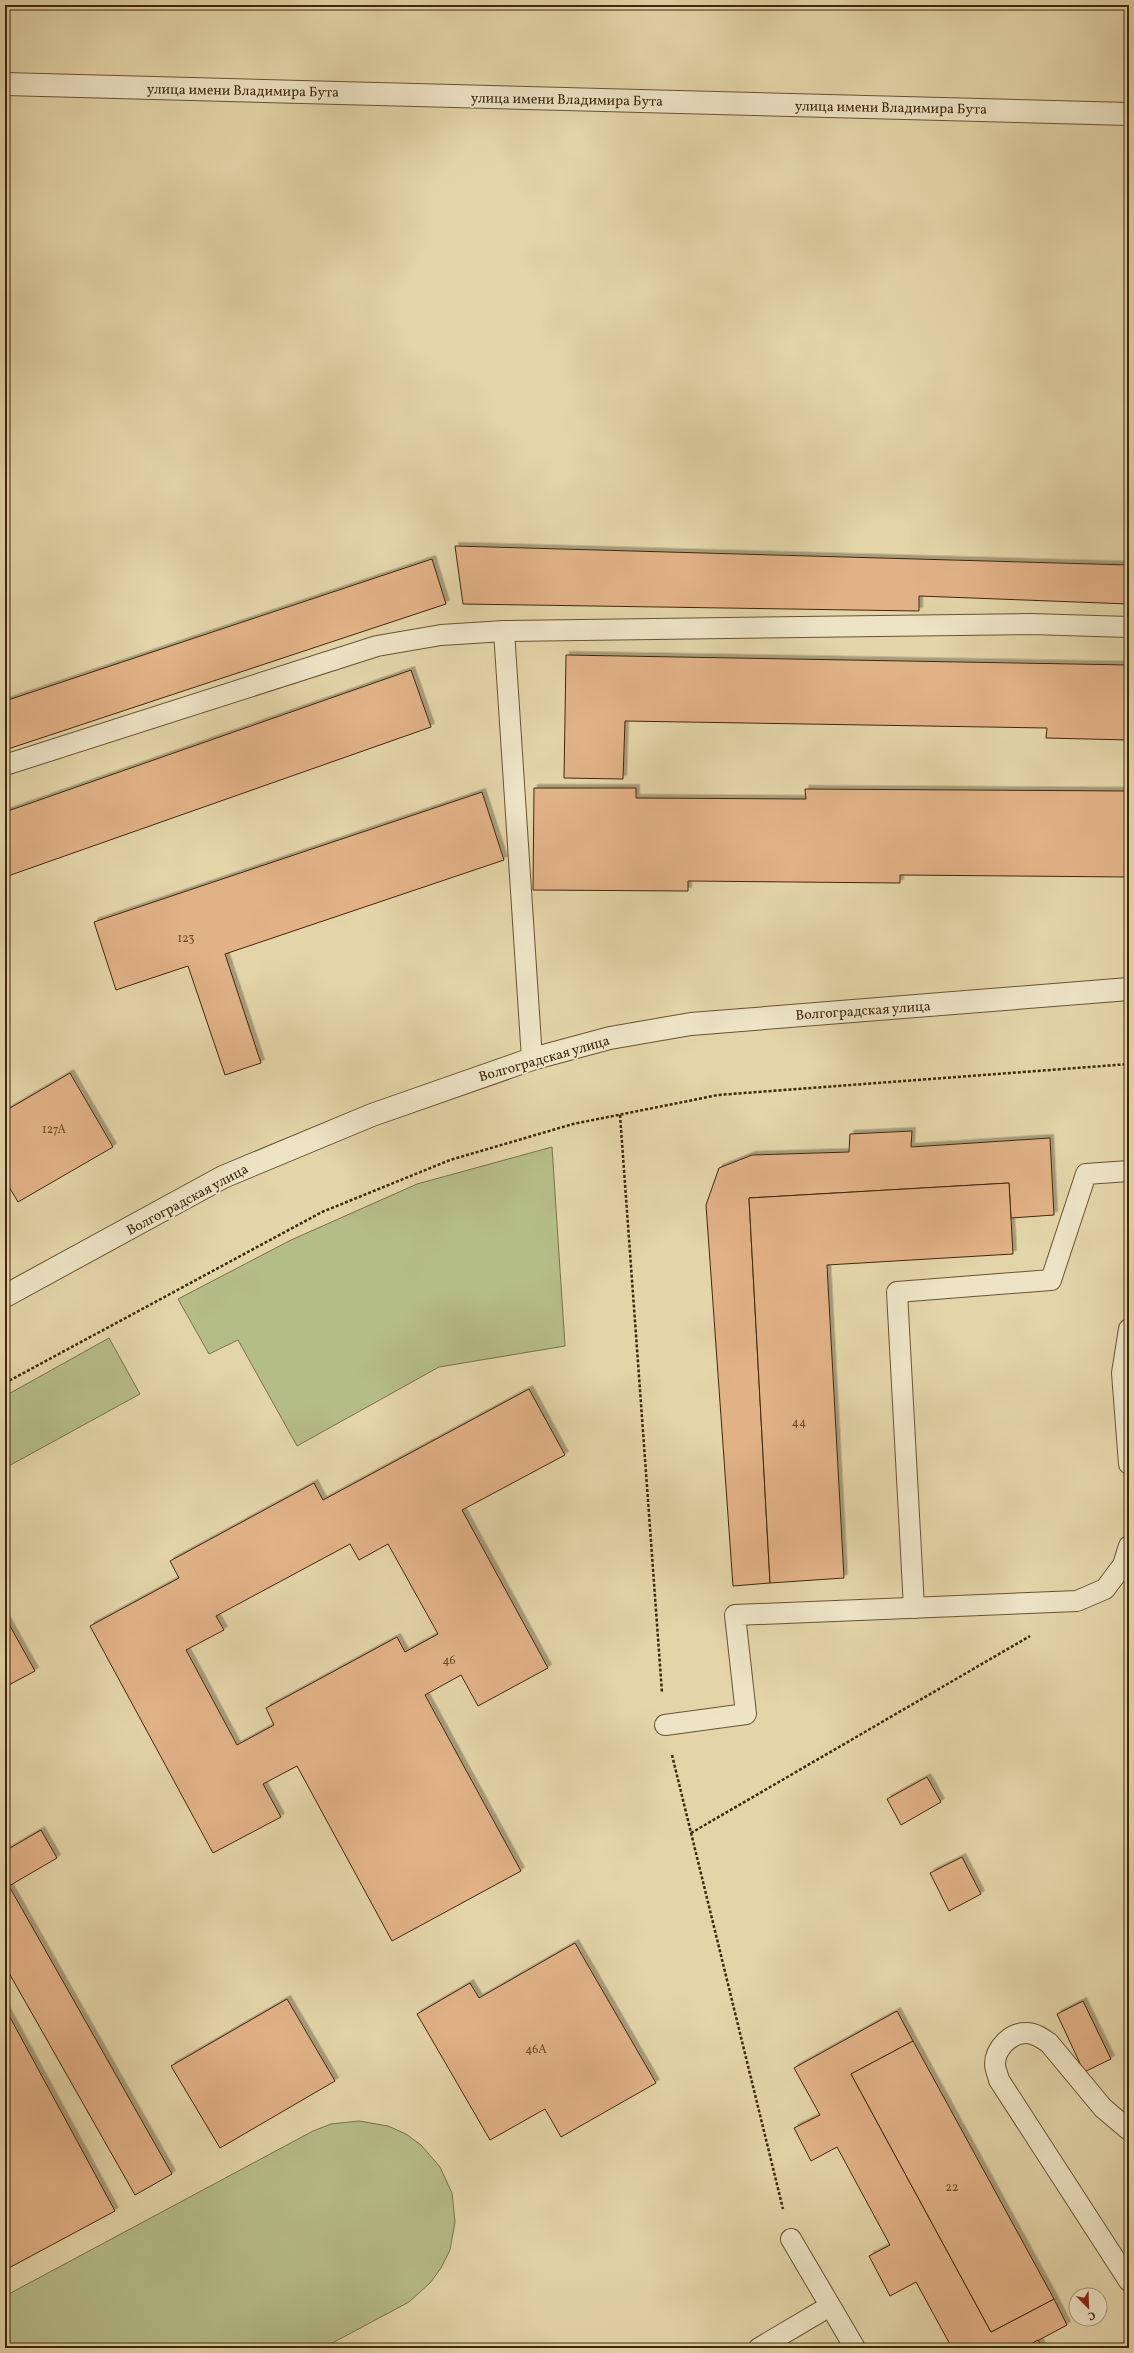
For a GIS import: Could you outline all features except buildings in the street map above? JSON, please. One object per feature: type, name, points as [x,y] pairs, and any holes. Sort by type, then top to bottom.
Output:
[{"type":"street","name":"улица имени Владимира Бута","points":[[5,84],[1129,114]]},
{"type":"street","name":"Волгоградская улица","points":[[5,1296],[223,1177],[372,1115],[532,1059],[610,1038],[691,1024],[1129,989]]},
{"type":"lane","points":[[5,765],[377,646],[441,635],[504,632],[1030,624],[1129,627]]},
{"type":"lane","points":[[504,632],[532,1059]]},
{"type":"lane","points":[[914,1608],[897,1292],[1051,1280],[1086,1174],[1129,1171]]},
{"type":"lane","points":[[1129,1329],[1122,1373],[1129,1464]]},
{"type":"lane","points":[[665,1725],[746,1714],[735,1615],[1077,1601],[1105,1589],[1123,1565],[1129,1546]]},
{"type":"lane","points":[[1129,2130],[1103,2108],[1049,2043],[1038,2036],[1025,2033],[1011,2037],[999,2049],[995,2064],[999,2080],[1129,2282]]},
{"type":"lane","points":[[791,2239],[855,2348]]},
{"type":"lane","points":[[759,2348],[830,2306]]},
{"type":"path","points":[[5,1383],[322,1212],[450,1160],[574,1124],[718,1095],[1129,1064]]},
{"type":"path","points":[[620,1115],[665,1725],[791,2239]]},
{"type":"path","points":[[691,1833],[1036,1632]]},
{"type":"green space","points":[[552,1147],[565,1346],[439,1367],[297,1446],[238,1340],[209,1354],[178,1299],[291,1240],[417,1184]]},
{"type":"green space","points":[[109,1338],[140,1394],[5,1468],[5,1396]]},
{"type":"green space","points":[[359,2121],[388,2126],[406,2134],[421,2145],[440,2167],[452,2193],[455,2222],[450,2250],[441,2268],[430,2283],[409,2302],[323,2348],[5,2348],[5,2296],[313,2131],[331,2124]]}]
